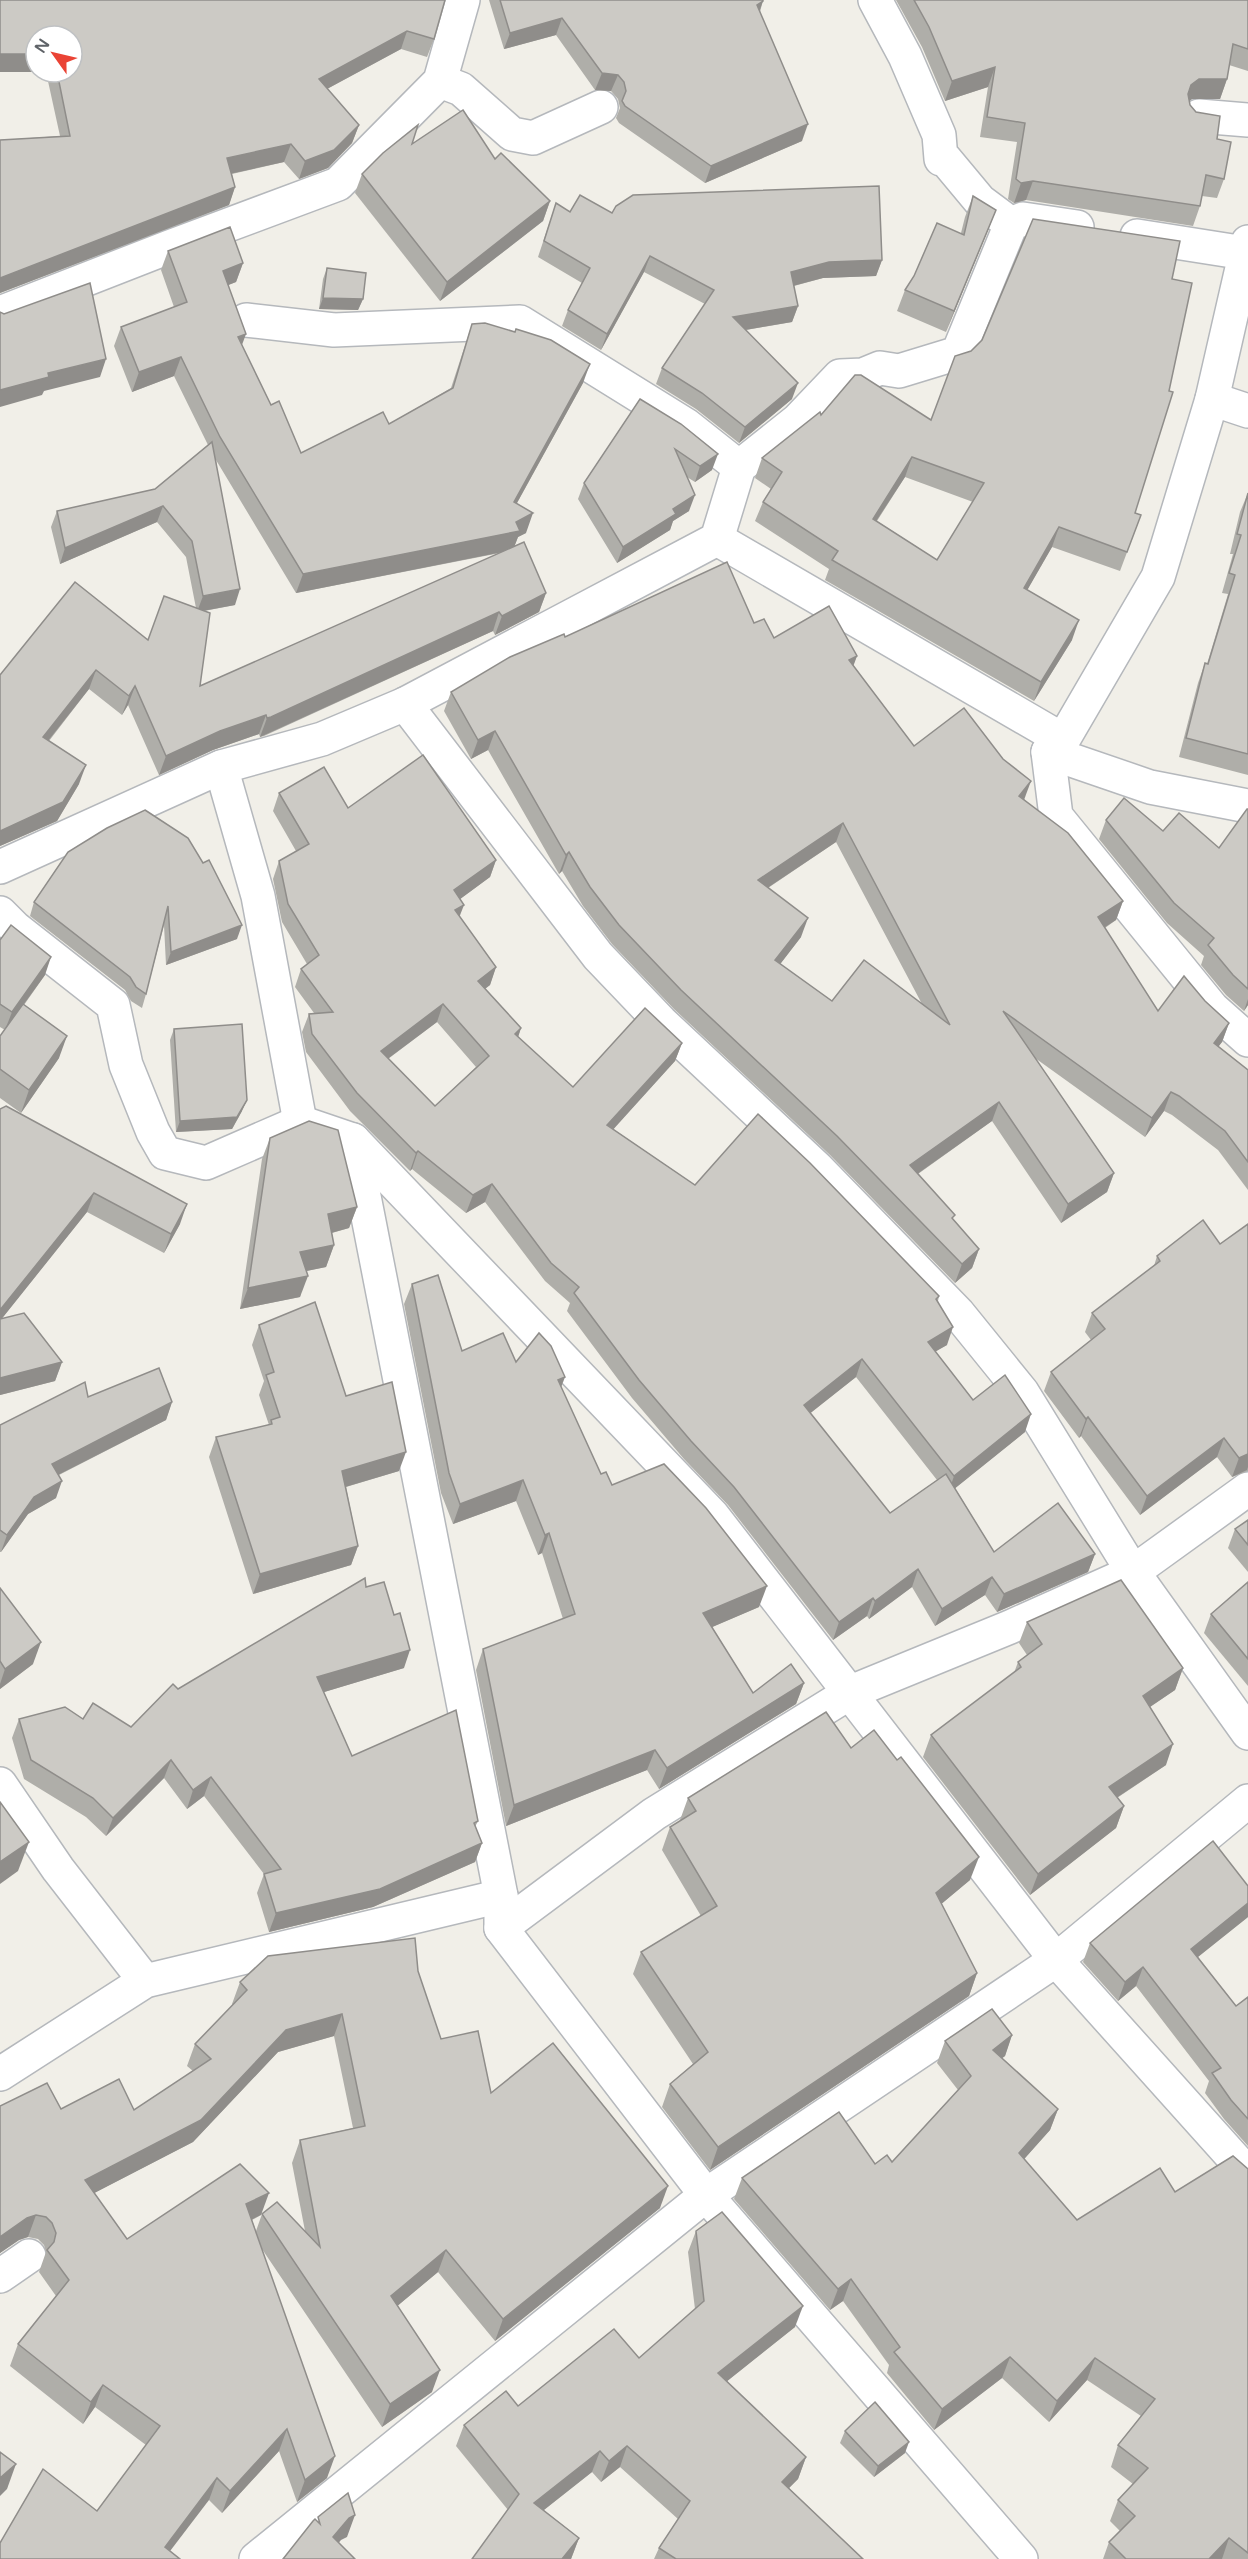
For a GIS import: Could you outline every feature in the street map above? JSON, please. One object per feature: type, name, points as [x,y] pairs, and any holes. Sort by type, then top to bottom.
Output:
[{"type":"street","points":[[0,313],[338,184],[440,81],[463,0]]},
{"type":"street","points":[[875,0],[905,56],[939,135],[941,159],[945,159],[980,201],[1011,224]]},
{"type":"street","points":[[440,81],[461,89],[512,134],[533,138],[601,107]]},
{"type":"street","points":[[1199,116],[1248,120]]},
{"type":"street","points":[[0,867],[221,767],[322,739],[405,704],[717,539],[739,467],[798,420],[840,376],[863,375],[880,368],[899,372],[958,353],[1011,224],[1023,219],[1246,248],[1212,399],[1158,577],[1056,746],[1056,816],[1212,1008],[1248,1040]]},
{"type":"street","points":[[246,320],[334,330],[520,322],[686,425],[739,467]]},
{"type":"street","points":[[1212,399],[1248,411]]},
{"type":"street","points":[[717,539],[1056,746],[1150,787],[1248,806]]},
{"type":"street","points":[[405,704],[598,956],[661,1022],[817,1168],[958,1312],[1022,1392],[1133,1572],[1248,1733]]},
{"type":"street","points":[[221,767],[258,896],[300,1122]]},
{"type":"street","points":[[0,913],[15,928],[112,1005],[126,1065],[153,1132],[165,1153],[206,1163],[300,1122],[353,1140],[713,1516],[1056,1960],[1248,2174]]},
{"type":"street","points":[[353,1140],[501,1912],[706,2195],[1021,2559]]},
{"type":"street","points":[[0,2074],[145,1981],[501,1912],[851,1692],[1010,1627],[1133,1572],[1248,1489]]},
{"type":"street","points":[[0,1784],[58,1869],[145,1981]]},
{"type":"street","points":[[256,2559],[706,2195],[1056,1960],[1248,1801]]},
{"type":"street","points":[[0,2276],[29,2256]]},
{"type":"building","points":[[0,0],[445,0],[434,39],[407,31],[319,79],[359,125],[334,150],[305,161],[291,144],[227,158],[235,187],[0,278],[0,140],[70,136],[59,84],[84,84],[84,24],[24,24],[24,54],[0,54]]},
{"type":"building","points":[[500,0],[763,0],[757,5],[808,124],[711,166],[625,106],[622,101],[626,91],[624,82],[618,75],[602,73],[562,18],[510,33]]},
{"type":"building","points":[[914,0],[1248,0],[1248,49],[1233,44],[1227,79],[1199,79],[1191,85],[1188,94],[1190,105],[1196,112],[1220,116],[1217,139],[1231,142],[1224,179],[1206,175],[1200,206],[1033,181],[1021,183],[1016,179],[1025,123],[987,117],[995,67],[952,81],[929,27]]},
{"type":"building","points":[[463,110],[495,159],[501,153],[550,201],[447,282],[362,174],[383,153],[418,125],[412,144]]},
{"type":"building","points":[[879,186],[882,260],[829,262],[791,272],[798,306],[733,317],[798,383],[745,427],[702,393],[662,368],[714,290],[650,256],[607,334],[568,310],[590,268],[544,241],[556,203],[570,212],[580,195],[612,213],[616,206],[633,195]]},
{"type":"building","points":[[973,196],[996,210],[954,311],[905,290],[914,276],[937,223],[964,235]]},
{"type":"building","points":[[1033,219],[1180,241],[1172,279],[1192,283],[1169,391],[1173,392],[1135,513],[1141,515],[1127,552],[1059,527],[1024,588],[1079,620],[1041,682],[832,560],[838,551],[763,502],[782,472],[762,458],[820,412],[821,415],[855,375],[861,375],[931,420],[955,356],[971,351],[982,340]],"holes":[[[912,457],[984,483],[937,560],[873,519]]]},
{"type":"building","points":[[230,227],[243,263],[223,271],[246,334],[238,337],[271,405],[279,401],[301,453],[383,412],[389,424],[453,388],[472,324],[485,323],[515,332],[516,329],[551,340],[590,364],[514,502],[533,513],[516,522],[520,531],[303,574],[220,437],[181,357],[139,372],[121,327],[187,302],[168,251]]},
{"type":"building","points":[[327,268],[366,273],[363,299],[323,298]]},
{"type":"building","points":[[90,283],[106,359],[48,373],[49,377],[0,390],[0,312],[4,314]]},
{"type":"building","points":[[640,399],[681,424],[718,454],[700,466],[675,449],[695,495],[673,509],[676,514],[623,547],[584,483]]},
{"type":"building","points":[[212,442],[240,589],[203,596],[192,541],[163,506],[65,548],[57,511],[155,489]]},
{"type":"building","points":[[1248,493],[1248,754],[1186,738],[1205,663],[1208,664],[1235,575],[1229,573],[1241,535],[1237,534]]},
{"type":"building","points":[[524,542],[546,593],[502,616],[499,612],[271,717],[267,718],[266,715],[220,731],[166,756],[135,686],[129,696],[96,670],[43,737],[86,765],[63,802],[0,831],[0,675],[75,582],[148,640],[164,596],[210,613],[200,686]]},
{"type":"building","points":[[727,562],[754,623],[764,619],[774,638],[829,606],[857,656],[849,660],[914,746],[964,708],[1003,759],[1031,781],[1019,796],[1068,833],[1123,901],[1098,917],[1158,1011],[1184,976],[1205,1001],[1229,1023],[1214,1043],[1248,1070],[1248,1162],[1225,1131],[1179,1096],[1171,1092],[1152,1118],[1003,1011],[1114,1173],[1068,1204],[999,1102],[910,1165],[955,1215],[952,1218],[979,1249],[962,1264],[837,1136],[681,990],[619,925],[590,887],[569,852],[566,855],[495,731],[478,740],[451,692],[510,657],[564,634],[565,637]],"holes":[[[843,823],[950,1025],[864,960],[832,1001],[775,960],[808,918],[758,880]]]},
{"type":"building","points":[[423,755],[496,860],[454,890],[464,905],[455,910],[496,967],[478,981],[521,1028],[515,1034],[573,1087],[645,1008],[682,1043],[607,1125],[695,1185],[758,1114],[810,1163],[939,1296],[936,1299],[953,1327],[928,1342],[973,1400],[1005,1375],[1031,1414],[954,1476],[862,1359],[804,1405],[890,1513],[946,1474],[994,1552],[1058,1503],[1095,1554],[1004,1594],[992,1577],[942,1609],[918,1569],[875,1601],[873,1598],[839,1622],[734,1487],[639,1380],[574,1293],[579,1287],[551,1263],[492,1184],[473,1195],[418,1151],[416,1153],[357,1093],[312,1034],[309,1014],[333,1012],[301,969],[319,955],[288,904],[279,861],[309,844],[279,793],[324,767],[348,808]],"holes":[[[443,1004],[489,1056],[435,1106],[381,1051]]]},
{"type":"building","points":[[1124,798],[1163,831],[1179,813],[1219,848],[1248,809],[1248,989],[1208,945],[1214,938],[1174,903],[1106,820]]},
{"type":"building","points":[[145,810],[188,838],[203,863],[209,860],[242,925],[171,952],[168,906],[146,994],[136,987],[130,977],[34,902],[68,852],[107,828]]},
{"type":"building","points":[[11,925],[51,957],[12,1012],[0,1004],[0,940]]},
{"type":"building","points":[[23,1004],[67,1036],[29,1090],[0,1069],[0,1036]]},
{"type":"building","points":[[242,1024],[247,1100],[237,1117],[180,1121],[174,1029]]},
{"type":"building","points":[[6,1106],[187,1204],[171,1234],[94,1193],[0,1310],[0,1109]]},
{"type":"building","points":[[309,1121],[338,1130],[357,1207],[328,1214],[334,1245],[300,1252],[308,1276],[248,1288],[270,1138]]},
{"type":"building","points":[[1203,1220],[1220,1244],[1248,1224],[1248,1454],[1239,1458],[1224,1438],[1147,1496],[1051,1372],[1105,1329],[1092,1313],[1160,1261],[1157,1256]]},
{"type":"building","points":[[438,1275],[462,1351],[503,1333],[516,1362],[539,1333],[551,1346],[565,1377],[558,1380],[601,1474],[606,1472],[612,1485],[664,1464],[706,1508],[767,1586],[703,1613],[753,1693],[791,1664],[804,1683],[667,1768],[655,1750],[514,1805],[483,1649],[575,1614],[549,1533],[545,1535],[523,1480],[460,1504],[449,1473],[412,1284]]},
{"type":"building","points":[[315,1302],[346,1396],[392,1382],[406,1452],[342,1471],[358,1546],[260,1574],[216,1437],[272,1424],[271,1420],[280,1417],[266,1375],[274,1372],[259,1325]]},
{"type":"building","points":[[24,1313],[62,1362],[0,1378],[0,1319]]},
{"type":"building","points":[[159,1368],[172,1402],[52,1464],[62,1481],[34,1497],[7,1535],[0,1530],[0,1425],[85,1382],[88,1397]]},
{"type":"building","points":[[1248,1520],[1248,1545],[1235,1529]]},
{"type":"building","points":[[365,1578],[366,1587],[384,1582],[394,1615],[400,1613],[410,1650],[317,1677],[352,1756],[456,1710],[478,1821],[474,1823],[482,1843],[380,1889],[276,1913],[264,1874],[281,1869],[211,1777],[193,1790],[171,1760],[113,1818],[93,1798],[31,1760],[19,1719],[65,1707],[83,1719],[93,1703],[131,1727],[173,1684],[178,1689]]},
{"type":"building","points":[[1121,1580],[1183,1668],[1143,1696],[1173,1744],[1109,1787],[1124,1806],[1038,1874],[931,1735],[1021,1667],[1018,1662],[1042,1644],[1027,1622]]},
{"type":"building","points":[[1248,1582],[1248,1659],[1211,1614]]},
{"type":"building","points":[[0,1588],[41,1642],[5,1669],[0,1661]]},
{"type":"building","points":[[826,1712],[851,1748],[874,1730],[897,1760],[901,1757],[979,1857],[936,1893],[977,1973],[718,2147],[670,2084],[708,2052],[641,1952],[717,1906],[670,1827],[696,1811],[688,1798]]},
{"type":"building","points":[[0,1802],[29,1842],[0,1862]]},
{"type":"building","points":[[1213,1841],[1248,1886],[1248,1903],[1191,1949],[1236,2006],[1248,1997],[1248,2119],[1212,2073],[1221,2068],[1143,1967],[1125,1982],[1090,1943]]},
{"type":"building","points":[[415,1938],[418,1971],[441,2039],[478,2031],[491,2093],[553,2043],[668,2186],[503,2319],[446,2250],[391,2296],[440,2370],[390,2404],[262,2214],[277,2202],[320,2247],[300,2140],[365,2126],[342,2014],[286,2030],[201,2120],[85,2180],[127,2239],[240,2164],[269,2193],[246,2204],[335,2456],[305,2480],[287,2429],[230,2491],[217,2478],[165,2547],[180,2559],[0,2559],[0,2543],[43,2469],[97,2511],[160,2426],[103,2385],[91,2402],[18,2344],[69,2280],[47,2250],[54,2242],[56,2233],[52,2223],[46,2217],[36,2215],[27,2218],[0,2237],[0,2106],[47,2083],[61,2109],[119,2079],[134,2110],[211,2059],[195,2044],[247,1990],[240,1982],[268,1956]]},
{"type":"building","points":[[992,2009],[1012,2035],[993,2050],[1058,2109],[1019,2153],[1077,2220],[1160,2168],[1175,2192],[1233,2156],[1248,2169],[1248,2553],[1229,2538],[1209,2559],[1126,2559],[1109,2542],[1135,2516],[1118,2500],[1148,2468],[1118,2445],[1155,2399],[1095,2358],[1057,2401],[1010,2357],[942,2409],[894,2352],[900,2347],[851,2279],[838,2289],[742,2178],[839,2112],[875,2164],[887,2155],[892,2162],[971,2076],[945,2041]]},
{"type":"building","points":[[722,2212],[803,2306],[718,2373],[806,2457],[782,2482],[863,2559],[676,2559],[659,2548],[690,2501],[627,2446],[609,2461],[600,2451],[534,2503],[579,2538],[562,2559],[472,2559],[519,2494],[464,2425],[506,2391],[518,2406],[614,2329],[639,2358],[704,2301],[696,2231]]},
{"type":"building","points":[[875,2402],[909,2442],[878,2466],[845,2431]]},
{"type":"building","points":[[0,2452],[16,2464],[0,2478]]},
{"type":"building","points":[[348,2493],[355,2515],[349,2518],[333,2537],[355,2559],[283,2559],[313,2521],[315,2519],[320,2524],[318,2517]]}]
